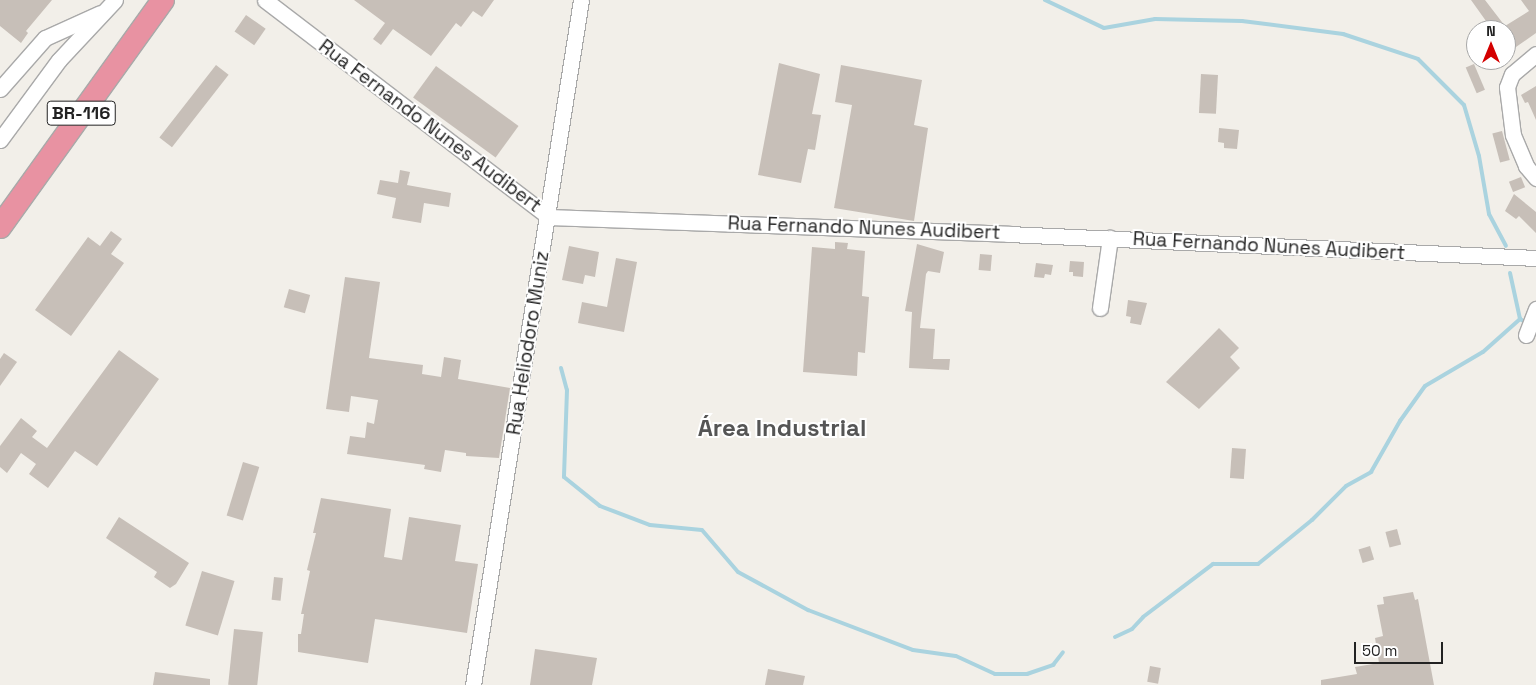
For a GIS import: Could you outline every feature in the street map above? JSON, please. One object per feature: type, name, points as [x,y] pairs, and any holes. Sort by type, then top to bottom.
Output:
[{"type":"highway","name":"BR-116","points":[[0,226],[163,0]]},
{"type":"street","name":"Rua Fernando Nunes Audibert","points":[[266,0],[549,217],[1110,238],[1536,258]]},
{"type":"street","name":"Rua Heliodoro Muniz","points":[[473,685],[549,217],[581,0]]},
{"type":"street","points":[[0,89],[45,38],[110,5]]},
{"type":"street","points":[[0,140],[59,60],[110,5]]},
{"type":"street","points":[[1535,176],[1520,153],[1511,126],[1507,87],[1512,74],[1536,54]]},
{"type":"street","points":[[1100,308],[1110,238]]},
{"type":"street","points":[[1526,335],[1534,313]]},
{"type":"building","points":[[0,0],[52,0],[26,31],[28,33],[21,43],[0,26]]},
{"type":"building","points":[[354,0],[494,0],[482,17],[473,11],[461,27],[456,23],[431,56],[393,29],[381,45],[373,39],[385,23]]},
{"type":"building","points":[[1471,0],[1485,0],[1500,20],[1485,20]]},
{"type":"building","points":[[1521,0],[1536,0],[1536,33],[1516,47],[1515,20],[1529,11]]},
{"type":"building","points":[[246,15],[266,29],[254,45],[235,31]]},
{"type":"building","points":[[779,63],[820,74],[812,114],[821,115],[815,150],[808,149],[801,183],[758,175]]},
{"type":"building","points":[[216,65],[229,75],[172,147],[159,137]]},
{"type":"building","points":[[841,65],[922,80],[914,125],[928,128],[914,221],[834,208],[852,105],[835,102]]},
{"type":"building","points":[[436,66],[519,126],[496,158],[413,98]]},
{"type":"building","points":[[1467,70],[1477,70],[1485,90],[1477,93]]},
{"type":"building","points":[[1201,74],[1218,75],[1216,114],[1199,113]]},
{"type":"building","points":[[1536,86],[1536,120],[1528,102],[1525,103],[1521,95]]},
{"type":"building","points":[[1219,128],[1239,130],[1237,149],[1224,148],[1224,143],[1218,142]]},
{"type":"building","points":[[1502,131],[1510,160],[1500,163],[1492,134]]},
{"type":"building","points":[[400,170],[410,172],[407,185],[451,193],[449,207],[424,203],[421,223],[392,218],[396,198],[377,194],[380,180],[398,183]]},
{"type":"building","points":[[1521,177],[1525,187],[1513,192],[1509,182]]},
{"type":"building","points":[[1514,194],[1536,212],[1536,233],[1519,216],[1516,219],[1505,211]]},
{"type":"building","points":[[111,231],[122,239],[111,254],[124,263],[71,336],[35,310],[88,237],[100,246]]},
{"type":"building","points":[[835,242],[848,243],[847,249],[865,251],[862,296],[869,297],[865,353],[858,352],[857,376],[803,372],[812,247],[835,249]]},
{"type":"building","points":[[917,244],[944,252],[940,273],[928,271],[926,274],[920,328],[935,329],[933,359],[950,359],[949,370],[909,368],[912,312],[905,311]]},
{"type":"building","points":[[569,246],[599,252],[595,277],[585,275],[583,284],[562,280]]},
{"type":"building","points":[[980,254],[992,255],[991,271],[979,270]]},
{"type":"building","points":[[616,258],[637,262],[624,332],[578,323],[582,302],[607,307]]},
{"type":"building","points":[[1070,261],[1084,262],[1083,277],[1073,276],[1073,272],[1069,272]]},
{"type":"building","points":[[1036,263],[1053,265],[1051,275],[1045,274],[1044,278],[1034,277]]},
{"type":"building","points":[[345,277],[380,282],[369,358],[423,365],[422,374],[441,377],[444,357],[461,360],[458,379],[510,388],[499,458],[466,456],[466,453],[445,450],[441,472],[424,469],[425,465],[347,454],[350,436],[365,438],[367,422],[374,424],[378,400],[351,396],[349,412],[326,409]]},
{"type":"building","points":[[289,289],[310,295],[305,313],[284,307]]},
{"type":"building","points":[[1128,300],[1147,303],[1141,325],[1130,323],[1131,317],[1126,316]]},
{"type":"building","points":[[1219,328],[1239,348],[1230,357],[1240,368],[1199,409],[1166,382]]},
{"type":"building","points":[[119,350],[159,379],[97,466],[75,451],[48,488],[29,474],[36,464],[21,453],[7,473],[0,467],[0,446],[21,418],[37,431],[32,437],[47,448]]},
{"type":"building","points":[[4,353],[17,362],[0,386],[0,359]]},
{"type":"building","points":[[1232,448],[1246,449],[1244,479],[1230,478]]},
{"type":"building","points":[[243,462],[259,467],[243,521],[227,516]]},
{"type":"building","points":[[321,498],[391,509],[384,557],[402,560],[409,517],[461,525],[455,561],[478,564],[467,633],[375,619],[368,663],[298,652],[298,634],[301,634],[304,614],[301,614],[310,571],[307,570],[316,533],[313,533]]},
{"type":"building","points":[[119,517],[189,563],[176,584],[170,588],[154,577],[157,572],[106,538]]},
{"type":"building","points":[[1397,529],[1401,544],[1390,548],[1385,532]]},
{"type":"building","points":[[1370,546],[1374,559],[1363,563],[1359,550]]},
{"type":"building","points":[[202,571],[235,581],[218,635],[185,626]]},
{"type":"building","points":[[274,577],[283,578],[281,601],[272,600]]},
{"type":"building","points":[[1413,592],[1415,600],[1418,599],[1434,685],[1321,685],[1321,680],[1357,674],[1355,667],[1379,663],[1375,638],[1383,636],[1377,605],[1384,604],[1383,597]]},
{"type":"building","points":[[234,629],[263,632],[257,685],[228,685]]},
{"type":"building","points":[[535,649],[597,658],[592,685],[530,685]]},
{"type":"building","points":[[1150,666],[1161,668],[1158,684],[1147,682]]},
{"type":"building","points":[[768,669],[805,676],[803,685],[765,685]]},
{"type":"building","points":[[155,672],[210,679],[210,685],[153,685]]},
{"type":"waterway","points":[[1045,0],[1104,28],[1155,19],[1242,21],[1343,34],[1418,59],[1464,105],[1479,156],[1489,214],[1506,246]]},
{"type":"waterway","points":[[1510,273],[1520,319],[1527,323]]},
{"type":"waterway","points":[[1115,637],[1132,629],[1143,617],[1213,564],[1258,564],[1312,520],[1346,486],[1371,472],[1400,421],[1425,386],[1483,352],[1520,319]]},
{"type":"waterway","points":[[561,368],[567,390],[564,477],[600,506],[650,525],[702,530],[738,572],[808,610],[913,650],[956,656],[995,674],[1027,674],[1053,665],[1063,652]]},
{"type":"district","name":"Área Industrial","points":[[782,428]]}]
